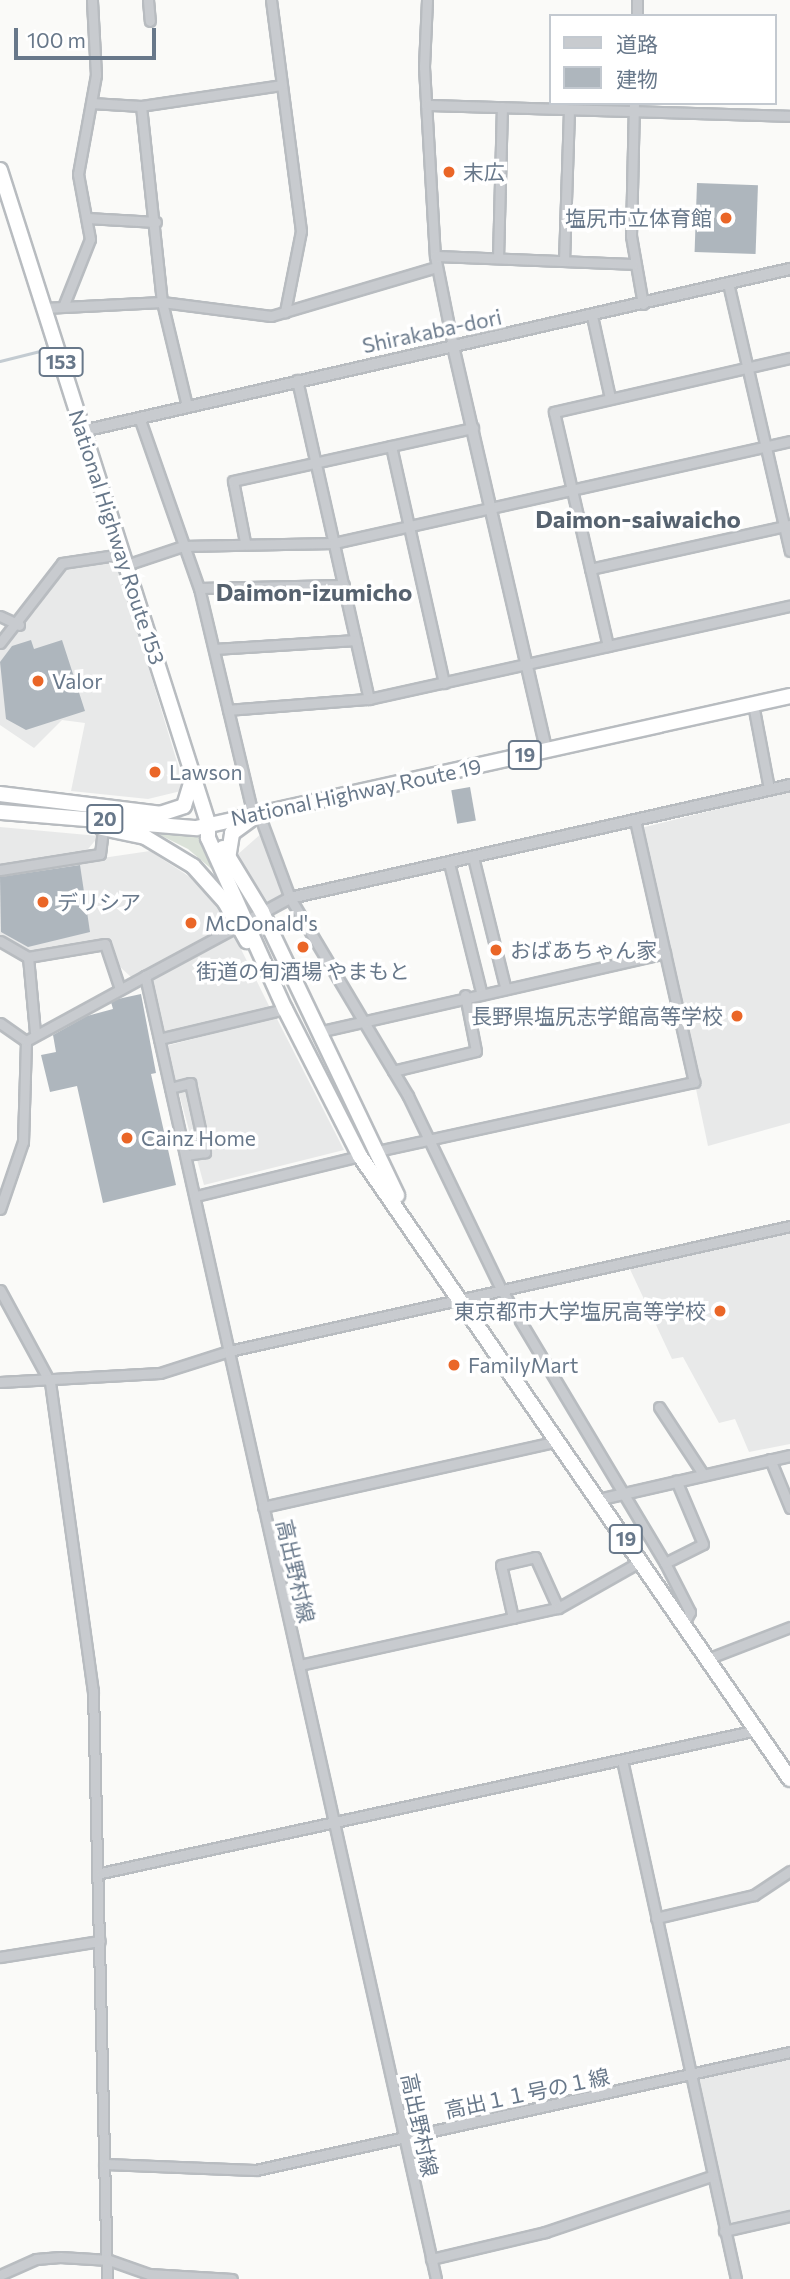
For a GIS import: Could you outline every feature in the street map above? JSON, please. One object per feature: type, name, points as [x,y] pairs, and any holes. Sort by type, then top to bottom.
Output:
[{"type":"highway","name":"National Highway Route 153","points":[[1,174],[208,823]]},
{"type":"highway","name":"National Highway Route 19","points":[[208,823],[259,818],[790,696]]},
{"type":"highway","points":[[160,814],[184,806],[192,772]]},
{"type":"highway","name":"20","points":[[0,794],[160,814],[208,823]]},
{"type":"highway","name":"20","points":[[0,812],[196,828],[208,823]]},
{"type":"highway","points":[[0,818],[103,828],[145,837],[193,866],[243,924]]},
{"type":"highway","points":[[228,860],[232,833],[259,818]]},
{"type":"highway","name":"National Highway Route 19","points":[[208,823],[262,912],[318,1032],[367,1154]]},
{"type":"highway","name":"National Highway Route 19","points":[[208,823],[208,838],[243,924],[299,1037],[367,1154],[461,1299],[790,1779]]},
{"type":"street","points":[[63,307],[90,239],[78,174],[96,64],[92,0]]},
{"type":"street","points":[[148,0],[150,21]]},
{"type":"street","points":[[271,0],[301,231],[285,312]]},
{"type":"street","points":[[426,0],[426,105],[436,267],[546,750]]},
{"type":"street","points":[[91,103],[141,106],[281,85]]},
{"type":"street","points":[[426,105],[569,110],[634,107],[790,116]]},
{"type":"street","points":[[141,106],[156,222],[162,302],[187,406]]},
{"type":"street","points":[[498,258],[502,107]]},
{"type":"street","points":[[634,107],[633,264],[643,304]]},
{"type":"street","points":[[564,261],[569,110]]},
{"type":"street","points":[[87,218],[156,222]]},
{"type":"street","points":[[435,256],[633,264]]},
{"type":"street","points":[[44,308],[162,302],[271,316],[436,267]]},
{"type":"street","name":"Shirakaba-dori","points":[[83,431],[296,380],[592,316],[790,269]]},
{"type":"street","points":[[728,283],[787,525],[790,551]]},
{"type":"street","points":[[592,316],[610,398]]},
{"type":"street","points":[[608,646],[554,412],[790,358]]},
{"type":"street","points":[[296,380],[369,699]]},
{"type":"street","points":[[139,417],[199,588],[228,710],[259,818],[290,898],[393,1071],[501,1289],[625,1492],[665,1563],[690,1612],[684,1625]]},
{"type":"street","points":[[245,542],[233,481],[472,428]]},
{"type":"street","points":[[0,643],[19,625],[62,563],[124,559],[183,546],[245,542],[334,543],[790,441]]},
{"type":"street","points":[[391,446],[444,683]]},
{"type":"street","points":[[590,569],[787,525]]},
{"type":"street","points":[[199,588],[344,585]]},
{"type":"street","points":[[228,710],[369,699],[790,606]]},
{"type":"street","points":[[0,616],[19,625]]},
{"type":"street","points":[[214,649],[356,640]]},
{"type":"street","points":[[753,704],[769,789]]},
{"type":"street","points":[[0,1209],[23,1142],[26,1041],[35,1032],[290,898],[790,785]]},
{"type":"street","points":[[196,1196],[367,1154],[694,1082],[635,820]]},
{"type":"street","points":[[0,870],[100,854],[103,828]]},
{"type":"street","points":[[473,857],[505,986]]},
{"type":"street","points":[[449,863],[481,992]]},
{"type":"street","points":[[0,941],[29,957],[105,944],[120,989]]},
{"type":"street","points":[[299,1037],[363,1018],[665,953]]},
{"type":"street","points":[[29,957],[35,1032]]},
{"type":"street","name":"高出野村線","points":[[145,976],[436,2279]]},
{"type":"street","points":[[393,1071],[476,1051],[465,995]]},
{"type":"street","points":[[159,1039],[304,1002]]},
{"type":"street","points":[[0,1023],[26,1041]]},
{"type":"street","points":[[170,1088],[190,1083],[205,1152],[186,1155]]},
{"type":"street","points":[[0,1382],[50,1382],[160,1373],[229,1351],[790,1226]]},
{"type":"street","points":[[0,1290],[50,1382],[93,1691],[101,1872],[104,2164],[109,2260],[107,2279]]},
{"type":"street","points":[[659,1407],[703,1474]]},
{"type":"street","points":[[263,1507],[558,1441]]},
{"type":"street","points":[[598,1500],[790,1456]]},
{"type":"street","points":[[770,1460],[790,1508]]},
{"type":"street","points":[[665,1563],[704,1544],[676,1480]]},
{"type":"street","points":[[513,1618],[501,1565],[535,1557],[558,1608]]},
{"type":"street","points":[[300,1665],[558,1608],[641,1561]]},
{"type":"street","points":[[707,1659],[790,1627]]},
{"type":"street","points":[[101,1872],[335,1824],[757,1730]]},
{"type":"street","points":[[622,1760],[688,2075],[736,2279]]},
{"type":"street","points":[[656,1918],[754,1895],[790,1871]]},
{"type":"street","points":[[0,1957],[100,1941]]},
{"type":"street","name":"高出１１号の１線","points":[[104,2164],[256,2170],[790,2052]]},
{"type":"street","points":[[431,2259],[545,2232],[711,2176]]},
{"type":"street","points":[[724,2231],[790,2216]]},
{"type":"street","points":[[0,2275],[36,2259],[109,2260],[149,2274],[232,2279]]},
{"type":"shaded area","points":[[116,560],[184,785],[181,791],[148,799],[71,791],[85,723],[62,720],[34,748],[0,725],[0,645],[35,611],[64,567]]},
{"type":"shaded area","name":"長野県塩尻志学館高等学校","points":[[790,791],[790,1123],[708,1146],[641,828]]},
{"type":"shaded area","points":[[0,827],[99,836],[83,855],[0,868]]},
{"type":"shaded area","points":[[144,827],[199,835],[215,872],[188,849]]},
{"type":"shaded area","points":[[262,833],[285,896],[269,904],[237,855]]},
{"type":"shaded area","points":[[150,851],[196,881],[230,925],[131,977],[118,965],[112,944],[25,951],[0,937],[0,873]]},
{"type":"shaded area","points":[[233,933],[271,1010],[164,1034],[151,978]]},
{"type":"shaded area","points":[[276,1017],[344,1150],[204,1185],[166,1046]]},
{"type":"shaded area","name":"東京都市大学塩尻高等学校","points":[[790,1229],[790,1444],[749,1452],[735,1419],[719,1423],[683,1357],[672,1359],[628,1265]]},
{"type":"shaded area","points":[[790,2057],[790,2210],[728,2224],[696,2078]]},
{"type":"building","name":"塩尻市立体育館","points":[[697,183],[758,185],[756,254],[695,252]]},
{"type":"building","name":"Valor","points":[[31,640],[34,649],[62,640],[85,711],[26,730],[6,719],[0,662],[12,646]]},
{"type":"building","points":[[470,787],[476,820],[457,824],[451,790]]},
{"type":"building","name":"デリシア","points":[[80,865],[90,932],[28,947],[1,932],[0,877]]},
{"type":"building","name":"Cainz Home","points":[[141,994],[156,1073],[151,1074],[176,1185],[103,1203],[77,1086],[50,1092],[41,1055],[56,1052],[53,1035],[87,1016],[113,1009],[111,1002]]},
{"type":"waterway","points":[[0,361],[48,349],[43,330]]},
{"type":"place","name":"末広","points":[[449,172]]},
{"type":"place","name":"塩尻市立体育館","points":[[726,218]]},
{"type":"place","name":"Valor","points":[[38,681]]},
{"type":"place","name":"Lawson","points":[[155,772]]},
{"type":"place","name":"デリシア","points":[[43,902]]},
{"type":"place","name":"McDonald's","points":[[191,923]]},
{"type":"place","name":"街道の旬酒場 やまもと","points":[[303,947]]},
{"type":"place","name":"おばあちゃん家","points":[[496,950]]},
{"type":"place","name":"長野県塩尻志学館高等学校","points":[[737,1016]]},
{"type":"place","name":"Cainz Home","points":[[127,1138]]},
{"type":"place","name":"東京都市大学塩尻高等学校","points":[[720,1311]]},
{"type":"place","name":"FamilyMart","points":[[454,1365]]},
{"type":"district","name":"Daimon-saiwaicho","points":[[638,519]]},
{"type":"district","name":"Daimon-izumicho","points":[[314,592]]}]
